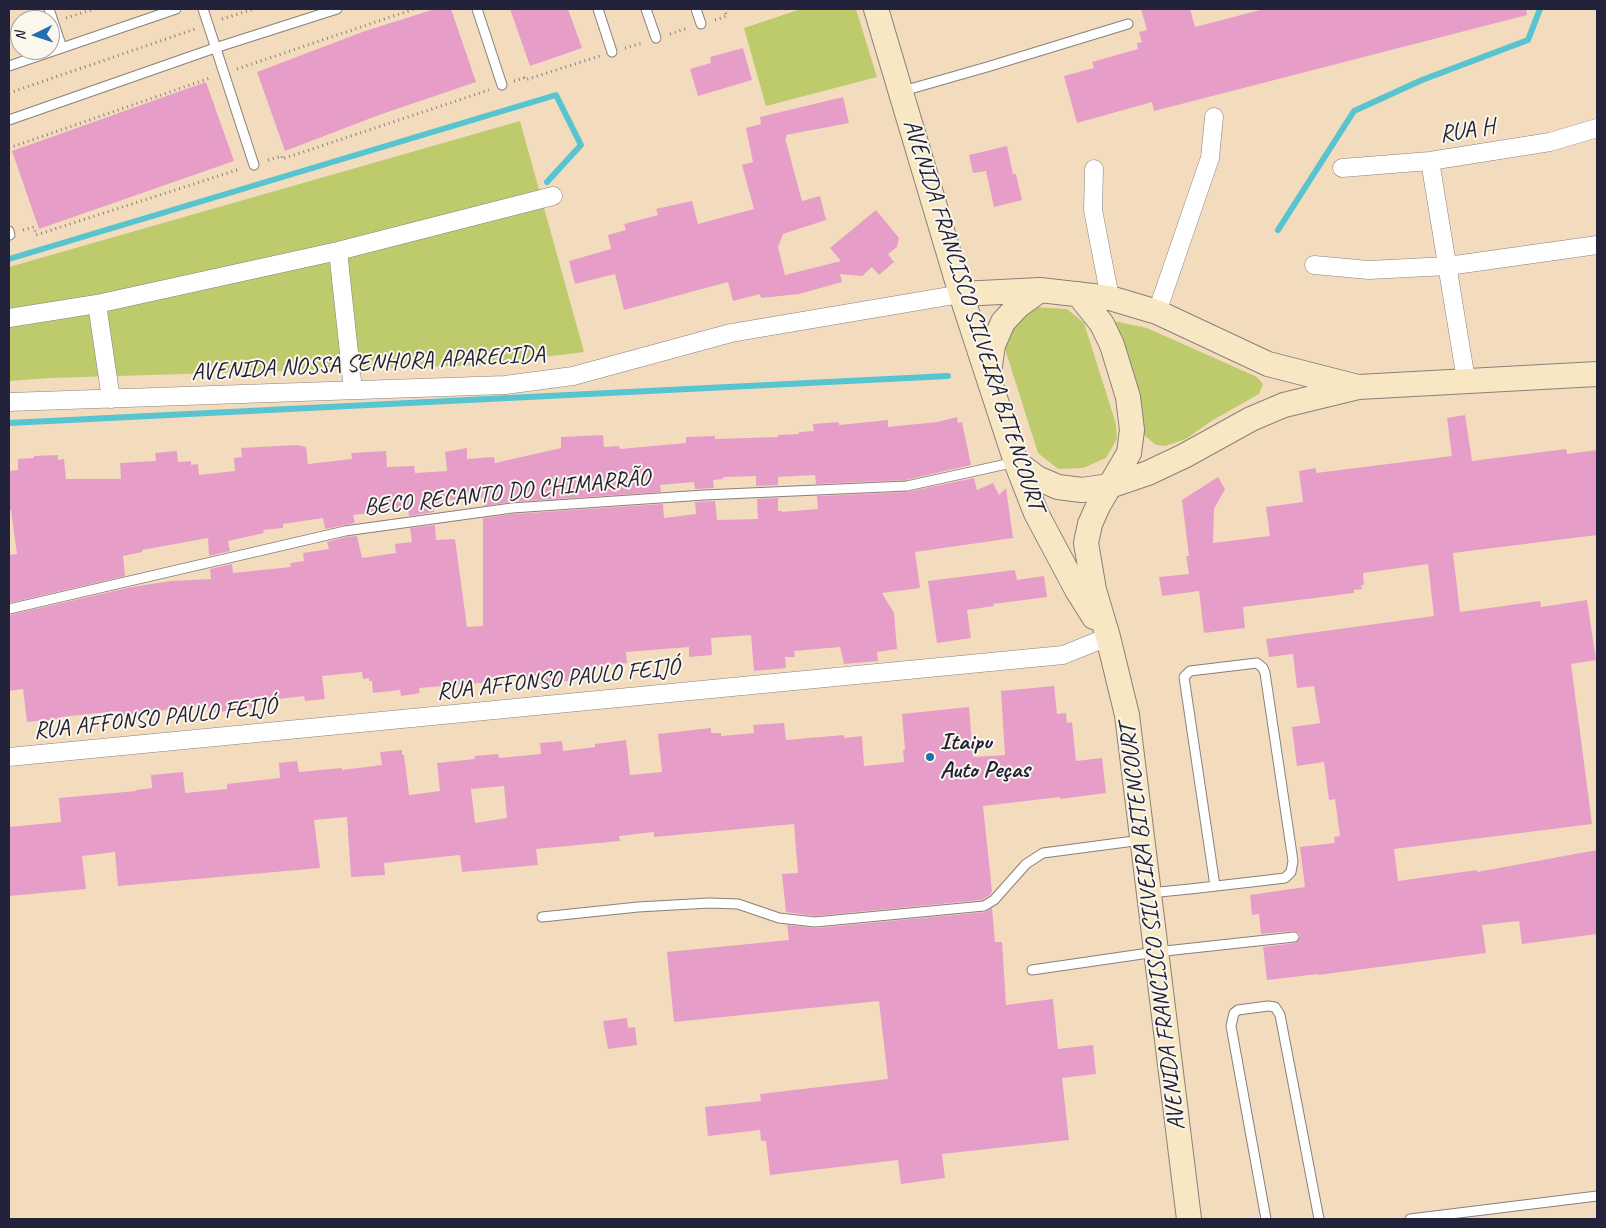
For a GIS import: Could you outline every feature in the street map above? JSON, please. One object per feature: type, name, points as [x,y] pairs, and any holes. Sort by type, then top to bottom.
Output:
[{"type":"main road","name":"AVENIDA FRANCISCO SILVEIRA BITENCOURT","points":[[876,9],[960,294],[1016,462],[1041,522],[1077,590],[1108,637]]},
{"type":"main road","points":[[988,377],[993,345],[1003,322],[1018,306],[1040,290]]},
{"type":"main road","points":[[960,294],[1040,290],[1110,298],[1157,312],[1268,364],[1358,387]]},
{"type":"main road","points":[[1078,294],[1102,324],[1112,345],[1128,397],[1132,430],[1129,453],[1110,486]]},
{"type":"main road","points":[[1016,462],[1037,478],[1058,487],[1082,490],[1110,486],[1148,473],[1184,456],[1250,419],[1284,405],[1358,387],[1597,374]]},
{"type":"main road","name":"AVENIDA FRANCISCO SILVEIRA BITENCOURT","points":[[1110,486],[1090,524],[1086,543],[1094,590],[1108,637],[1127,715],[1189,1219]]},
{"type":"street","points":[[1157,312],[1210,158],[1214,117]]},
{"type":"street","name":"RUA H","points":[[1342,168],[1430,161],[1550,142],[1597,128]]},
{"type":"street","points":[[1430,161],[1466,380]]},
{"type":"street","points":[[1094,170],[1093,210],[1110,298]]},
{"type":"street","points":[[9,318],[98,304],[338,251],[552,196]]},
{"type":"street","points":[[1314,266],[1369,270],[1448,266],[1597,245]]},
{"type":"street","points":[[338,251],[353,390]]},
{"type":"street","name":"AVENIDA NOSSA SENHORA APARECIDA","points":[[9,402],[505,385],[573,376],[731,333],[960,294]]},
{"type":"street","points":[[98,304],[111,399]]},
{"type":"street","name":"RUA AFFONSO PAULO FEIJÓ","points":[[9,757],[1063,655],[1108,637]]},
{"type":"lane","points":[[9,66],[176,9]]},
{"type":"lane","points":[[204,9],[254,165]]},
{"type":"lane","points":[[9,120],[215,48],[337,9]]},
{"type":"lane","points":[[477,9],[502,85]]},
{"type":"lane","points":[[598,9],[612,52]]},
{"type":"lane","points":[[646,9],[656,38]]},
{"type":"lane","points":[[696,9],[701,24]]},
{"type":"lane","points":[[900,92],[987,68],[1128,24]]},
{"type":"lane","points":[[60,42],[62,48]]},
{"type":"lane","name":"BECO RECANTO DO CHIMARRÃO","points":[[9,609],[345,531],[512,508],[704,494],[907,486],[1016,462]]},
{"type":"lane","points":[[1149,893],[1215,886],[1285,878],[1291,872],[1293,867],[1265,673],[1263,668],[1257,663],[1190,671],[1184,677],[1215,886]]},
{"type":"lane","points":[[542,916],[638,907],[709,903],[738,904],[779,918],[815,922],[984,906],[994,900],[1026,864],[1043,853],[1142,840]]},
{"type":"lane","points":[[1032,970],[1156,952],[1294,937]]},
{"type":"lane","points":[[1266,1219],[1231,1026],[1234,1013],[1238,1010],[1268,1006],[1275,1007],[1280,1015],[1319,1219]]},
{"type":"lane","points":[[1410,1219],[1597,1196]]},
{"type":"path","points":[[60,20],[94,9]]},
{"type":"path","points":[[9,93],[254,9]]},
{"type":"path","points":[[9,233],[34,227],[36,235],[282,156],[282,160],[502,85],[524,78],[525,80],[726,16],[724,9]]},
{"type":"green space","points":[[801,9],[856,9],[877,77],[766,106],[744,28]]},
{"type":"green space","points":[[520,121],[584,352],[481,365],[51,378],[9,381],[9,267]]},
{"type":"green space","points":[[1036,307],[1067,309],[1084,323],[1116,424],[1117,439],[1106,458],[1083,468],[1058,469],[1038,453],[1005,349],[1014,320]]},
{"type":"green space","points":[[1109,320],[1147,328],[1257,377],[1263,384],[1259,394],[1213,420],[1186,439],[1165,446],[1156,445],[1145,436]]},
{"type":"building","points":[[435,9],[451,9],[476,82],[379,115],[285,151],[257,72],[365,31]]},
{"type":"building","points":[[510,9],[568,9],[582,48],[530,66]]},
{"type":"building","points":[[1141,9],[1190,9],[1195,27],[1264,9],[1526,9],[1527,15],[1154,111],[1152,102],[1077,123],[1064,76],[1094,68],[1092,62],[1138,49],[1137,43],[1142,42],[1139,32],[1147,30]]},
{"type":"building","points":[[743,48],[752,80],[698,96],[690,69],[711,63],[710,57]]},
{"type":"building","points":[[206,82],[234,161],[39,229],[12,151]]},
{"type":"building","points":[[843,97],[849,123],[786,135],[787,138],[785,138],[802,201],[820,196],[826,220],[783,234],[778,247],[785,275],[841,261],[830,248],[876,210],[899,238],[897,247],[888,254],[894,262],[879,275],[872,267],[862,276],[840,274],[842,282],[799,294],[761,298],[760,294],[733,301],[728,282],[624,310],[615,274],[575,284],[569,261],[611,249],[608,235],[626,230],[624,224],[658,215],[656,209],[692,201],[698,224],[754,209],[742,165],[753,162],[746,128],[761,124],[760,117]]},
{"type":"building","points":[[1007,146],[1013,174],[1016,174],[1022,200],[994,207],[986,171],[973,173],[969,155]]},
{"type":"building","points":[[1465,415],[1472,461],[1566,449],[1567,454],[1597,450],[1597,535],[1453,553],[1460,612],[1540,601],[1541,607],[1587,600],[1596,660],[1571,664],[1592,824],[1394,849],[1398,881],[1477,870],[1477,872],[1597,850],[1597,934],[1522,944],[1519,921],[1482,925],[1486,953],[1267,980],[1263,947],[1295,943],[1299,940],[1300,936],[1299,933],[1294,931],[1261,934],[1259,914],[1252,915],[1250,895],[1305,887],[1300,847],[1335,843],[1334,837],[1340,836],[1335,799],[1329,800],[1324,762],[1297,766],[1292,727],[1320,723],[1314,686],[1297,688],[1293,654],[1269,657],[1266,639],[1434,616],[1428,564],[1363,573],[1364,585],[1361,585],[1362,589],[1354,590],[1354,593],[1243,607],[1245,628],[1204,633],[1199,591],[1162,596],[1159,577],[1189,574],[1186,556],[1189,556],[1182,500],[1218,477],[1225,489],[1214,509],[1213,543],[1270,536],[1266,507],[1303,502],[1299,471],[1316,468],[1316,473],[1452,456],[1447,418]]},
{"type":"building","points":[[957,417],[958,423],[962,422],[971,465],[906,480],[816,484],[815,475],[778,477],[778,485],[756,486],[756,476],[723,477],[723,479],[713,480],[714,488],[695,489],[694,482],[660,485],[661,492],[512,502],[484,506],[484,498],[449,500],[450,505],[434,506],[434,512],[409,516],[408,509],[353,515],[355,523],[325,529],[323,518],[283,524],[283,528],[263,530],[264,533],[228,541],[230,551],[209,556],[208,538],[142,550],[142,552],[123,556],[125,576],[9,603],[9,555],[17,554],[11,510],[9,511],[9,471],[18,470],[18,459],[58,455],[58,460],[64,459],[66,479],[121,479],[120,463],[156,461],[155,453],[177,451],[178,462],[191,461],[191,465],[198,464],[199,475],[235,471],[234,458],[242,457],[241,448],[297,445],[306,447],[308,464],[352,459],[351,453],[386,451],[387,467],[414,466],[415,473],[447,471],[445,452],[467,448],[467,459],[494,457],[495,463],[561,448],[561,437],[603,435],[604,447],[619,446],[620,449],[686,443],[686,437],[715,436],[715,439],[778,437],[778,435],[814,431],[813,424],[839,422],[839,425],[888,420],[888,427],[937,422]]},
{"type":"building","points":[[974,478],[977,490],[993,483],[999,495],[1006,488],[1013,538],[915,552],[920,588],[882,593],[894,613],[897,649],[877,652],[878,661],[844,664],[840,647],[794,651],[795,657],[785,657],[786,668],[754,671],[751,635],[711,638],[712,655],[689,657],[689,647],[626,652],[627,663],[586,667],[587,679],[525,685],[524,676],[492,679],[492,682],[419,688],[420,693],[401,696],[400,690],[373,693],[372,681],[369,681],[369,678],[363,679],[362,672],[322,676],[325,699],[305,701],[304,696],[253,702],[254,708],[209,713],[208,705],[187,706],[142,714],[142,717],[120,721],[118,711],[27,722],[23,689],[9,691],[9,615],[132,587],[171,581],[211,579],[210,569],[232,564],[233,573],[291,567],[290,563],[304,561],[303,553],[329,549],[327,542],[346,537],[357,536],[362,558],[396,553],[395,544],[412,542],[410,528],[435,525],[436,540],[455,539],[467,627],[483,626],[483,518],[513,514],[663,504],[664,518],[696,514],[695,502],[715,501],[717,520],[758,519],[757,499],[778,498],[778,511],[782,512],[818,509],[817,496],[907,492]]},
{"type":"building","points":[[1015,570],[1017,580],[1044,576],[1047,597],[993,604],[994,606],[967,610],[971,638],[937,643],[928,581]]},
{"type":"building","points":[[1054,686],[1057,714],[1066,713],[1067,723],[1072,722],[1076,761],[1102,758],[1106,793],[983,806],[992,891],[990,895],[982,900],[815,916],[786,912],[782,874],[798,873],[794,824],[654,837],[654,832],[619,836],[620,841],[536,849],[538,865],[462,872],[460,855],[384,863],[385,875],[351,877],[347,817],[314,820],[320,868],[118,886],[115,852],[82,856],[86,889],[9,896],[9,827],[61,822],[59,798],[152,788],[151,775],[183,772],[185,793],[227,789],[227,784],[280,778],[279,763],[297,761],[299,772],[342,768],[342,770],[382,765],[380,752],[402,750],[409,795],[440,791],[437,763],[475,759],[474,756],[498,754],[499,758],[541,754],[540,743],[562,741],[563,751],[595,747],[595,744],[626,740],[630,775],[662,772],[658,734],[711,728],[711,733],[721,733],[721,736],[754,733],[753,725],[784,723],[786,740],[844,735],[844,738],[862,736],[864,766],[904,762],[902,714],[969,707],[973,757],[1005,755],[1001,691]],"holes":[[[504,786],[507,818],[475,823],[471,789]]]},
{"type":"building","points":[[992,908],[995,942],[1002,942],[1006,1005],[1053,999],[1058,1049],[1093,1045],[1096,1074],[1062,1078],[1069,1140],[942,1154],[945,1178],[901,1184],[898,1160],[770,1175],[766,1141],[761,1141],[760,1130],[708,1136],[705,1107],[761,1101],[760,1094],[888,1079],[879,1001],[674,1022],[667,952],[789,940],[787,925],[816,928],[985,912]]},
{"type":"building","points":[[627,1018],[628,1028],[635,1027],[637,1045],[608,1049],[603,1021]]},
{"type":"waterway","points":[[1278,230],[1354,111],[1422,80],[1528,40],[1540,9]]},
{"type":"waterway","points":[[9,259],[556,95],[581,145],[547,182]]},
{"type":"waterway","points":[[9,423],[948,376]]},
{"type":"place","name":"Itaipu Auto Peças","points":[[930,757]]}]
